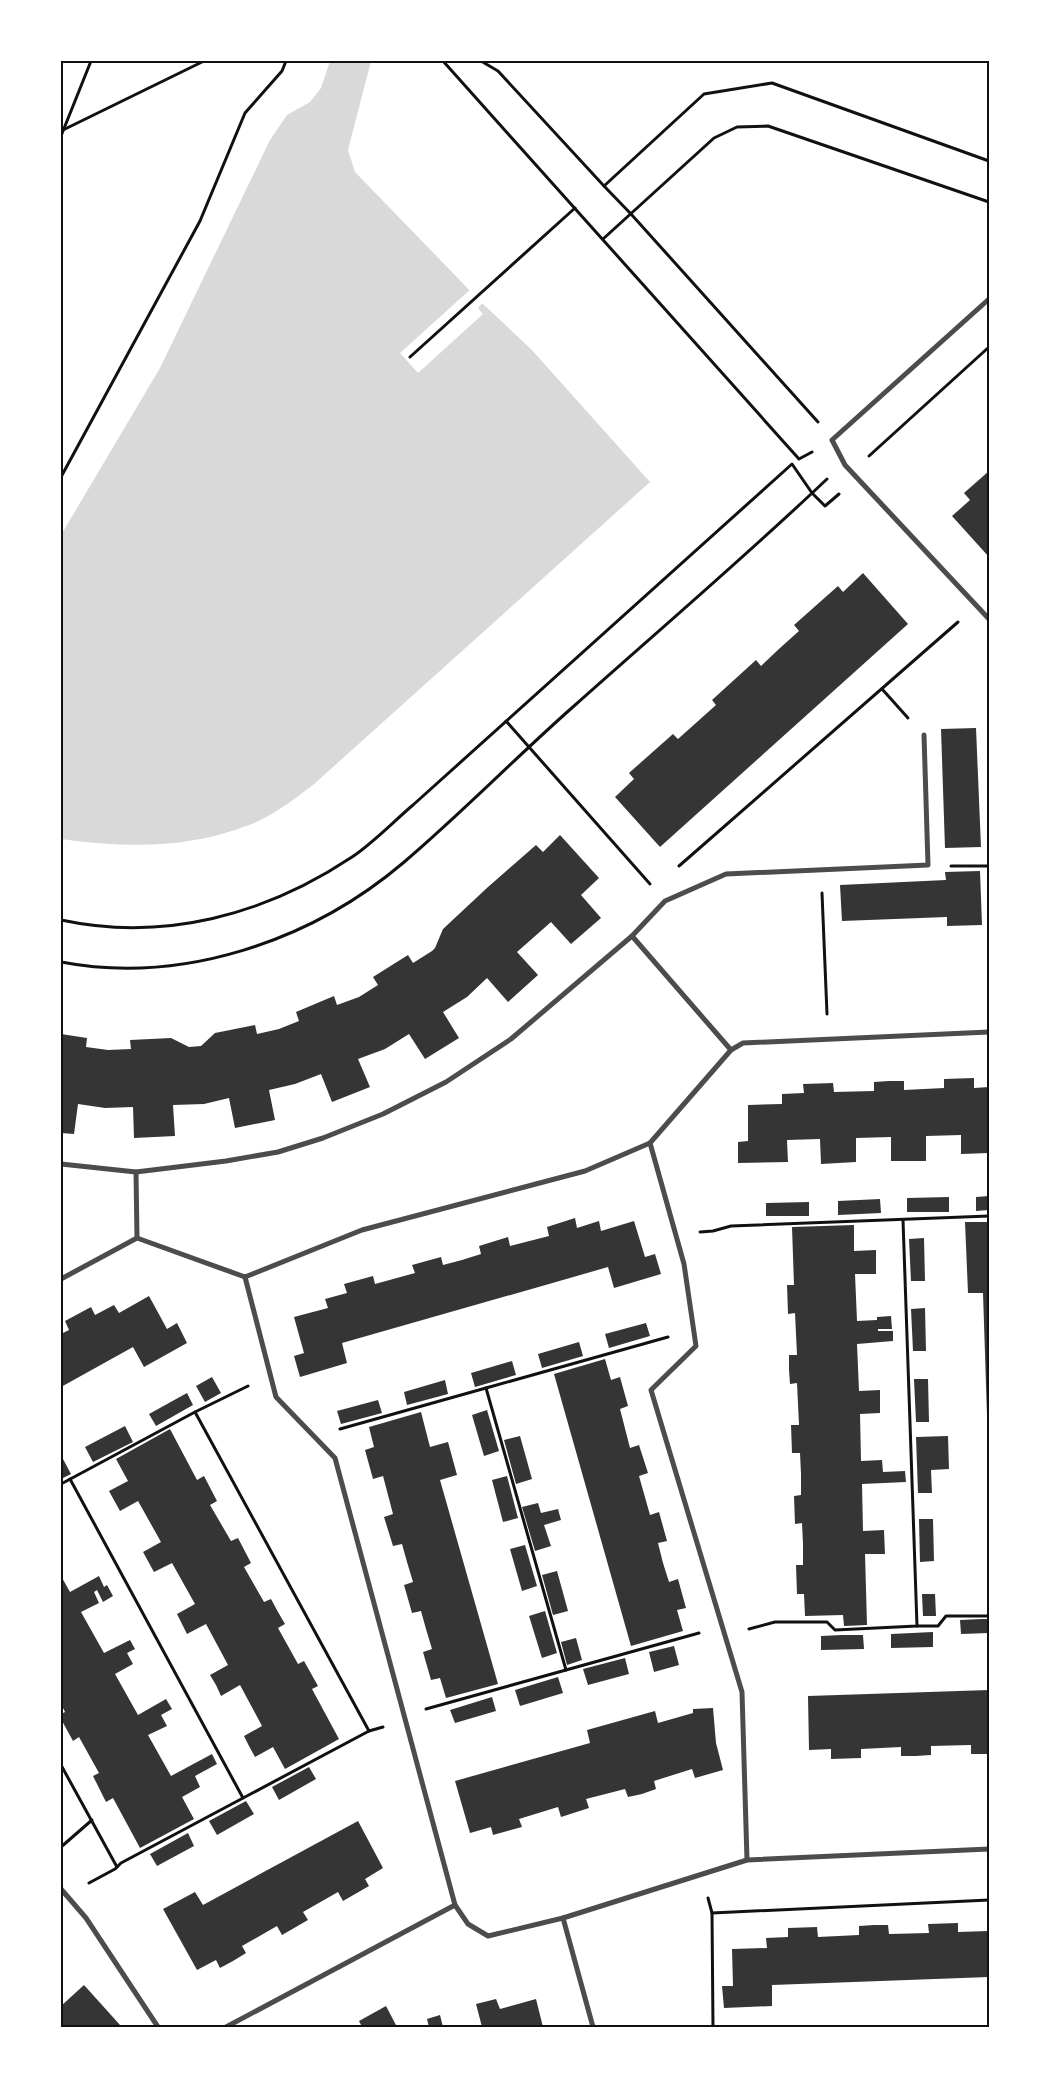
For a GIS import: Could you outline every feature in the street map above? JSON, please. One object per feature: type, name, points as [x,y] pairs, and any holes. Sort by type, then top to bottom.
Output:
[{"type":"street","points":[[989,299],[832,440],[845,465],[989,619]]},
{"type":"street","points":[[61,1164],[136,1172],[226,1161],[278,1152],[323,1138],[383,1114],[446,1082],[511,1039],[632,936],[665,901],[726,874],[928,866],[924,735]]},
{"type":"street","points":[[632,936],[731,1050]]},
{"type":"street","points":[[61,1279],[137,1238],[245,1277],[362,1230],[585,1171],[650,1144],[731,1050],[743,1043],[989,1032]]},
{"type":"street","points":[[650,1144],[684,1264],[696,1346],[651,1390],[742,1692],[747,1860]]},
{"type":"street","points":[[136,1172],[137,1238]]},
{"type":"street","points":[[245,1277],[276,1396],[335,1458],[455,1905],[468,1924],[488,1936],[563,1918],[747,1860],[989,1849]]},
{"type":"street","points":[[61,1889],[86,1918],[158,2027]]},
{"type":"street","points":[[226,2027],[455,1905]]},
{"type":"street","points":[[563,1918],[593,2027]]},
{"type":"path","points":[[61,136],[91,61]]},
{"type":"path","points":[[65,129],[204,61]]},
{"type":"path","points":[[61,477],[200,221],[245,113],[282,72],[286,61]]},
{"type":"path","points":[[443,61],[798,459]]},
{"type":"path","points":[[61,920],[87,926],[144,928],[187,925],[230,915],[274,899],[316,880],[354,856],[792,464],[832,440],[631,214],[498,71],[481,61]]},
{"type":"path","points":[[604,186],[704,94],[772,83],[989,161]]},
{"type":"path","points":[[603,239],[714,138],[737,127],[755,125],[768,126],[814,141],[989,202]]},
{"type":"path","points":[[410,357],[575,208]]},
{"type":"path","points":[[792,464],[812,494],[825,506],[857,478],[868,457],[989,347]]},
{"type":"path","points":[[61,962],[86,967],[149,968],[211,959],[247,950],[283,936],[341,907],[402,864],[528,747],[812,494],[826,479],[845,465]]},
{"type":"path","points":[[676,869],[977,606]]},
{"type":"path","points":[[882,689],[924,735]]},
{"type":"path","points":[[506,721],[665,901]]},
{"type":"path","points":[[928,866],[989,866]]},
{"type":"path","points":[[821,870],[828,1039]]},
{"type":"path","points":[[675,1232],[713,1231],[730,1226],[989,1216]]},
{"type":"path","points":[[903,1220],[917,1626]]},
{"type":"path","points":[[314,1436],[694,1330]]},
{"type":"path","points":[[61,1484],[270,1374]]},
{"type":"path","points":[[486,1388],[566,1670]]},
{"type":"path","points":[[69,1898],[84,1886],[117,1867],[121,1862],[369,1730],[195,1412]]},
{"type":"path","points":[[70,1480],[243,1798]]},
{"type":"path","points":[[725,1635],[775,1622],[827,1622],[835,1630],[938,1626],[946,1616],[989,1616]]},
{"type":"path","points":[[404,1716],[722,1627]]},
{"type":"path","points":[[61,1765],[117,1867]]},
{"type":"path","points":[[61,1847],[92,1820]]},
{"type":"path","points":[[701,1874],[712,1913],[713,2027]]},
{"type":"path","points":[[712,1913],[989,1900]]},
{"type":"shaded area","points":[[330,61],[371,61],[348,150],[355,172],[482,303],[531,349],[650,482],[313,785],[275,812],[249,825],[203,839],[133,845],[61,839],[61,535],[160,368],[270,140],[287,115],[310,102],[321,88]]},
{"type":"pier","points":[[472,288],[484,301],[478,308],[483,314],[418,373],[400,353]]},
{"type":"building","points":[[989,471],[989,557],[952,516],[970,500],[964,493]]},
{"type":"building","points":[[863,573],[908,624],[660,847],[615,797],[634,779],[629,773],[673,734],[678,739],[716,705],[712,700],[756,660],[761,666],[799,631],[794,625],[838,586],[843,592]]},
{"type":"building","points":[[976,728],[981,847],[945,848],[941,729]]},
{"type":"building","points":[[560,835],[599,878],[581,895],[601,918],[571,944],[551,922],[517,952],[538,975],[508,1002],[487,978],[467,997],[443,1012],[459,1038],[425,1059],[409,1034],[385,1049],[358,1059],[370,1087],[332,1102],[321,1074],[295,1084],[269,1090],[275,1120],[235,1128],[229,1098],[204,1104],[173,1105],[175,1136],[134,1138],[133,1107],[105,1108],[78,1104],[74,1134],[61,1133],[61,1034],[87,1038],[86,1047],[108,1050],[131,1049],[130,1040],[171,1038],[189,1047],[201,1046],[215,1033],[255,1025],[257,1034],[279,1029],[299,1021],[296,1012],[334,996],[337,1005],[359,997],[378,985],[373,977],[408,955],[413,963],[432,951],[443,929],[488,887],[536,845],[543,852]]},
{"type":"building","points":[[980,871],[982,925],[947,926],[947,917],[842,921],[840,885],[946,880],[945,872]]},
{"type":"building","points":[[974,1078],[974,1088],[989,1087],[989,1153],[961,1154],[961,1135],[926,1136],[926,1161],[891,1161],[891,1137],[856,1138],[856,1162],[821,1164],[820,1139],[787,1140],[788,1162],[738,1163],[738,1142],[748,1141],[748,1105],[782,1104],[782,1094],[804,1093],[803,1084],[833,1083],[834,1092],[874,1091],[874,1082],[904,1081],[904,1090],[944,1088],[944,1079]]},
{"type":"building","points":[[989,1196],[989,1210],[976,1211],[976,1197]]},
{"type":"building","points":[[949,1197],[949,1212],[907,1212],[907,1198]]},
{"type":"building","points":[[880,1199],[881,1213],[838,1215],[838,1201]]},
{"type":"building","points":[[809,1202],[809,1216],[766,1216],[766,1203]]},
{"type":"building","points":[[575,1218],[577,1228],[599,1221],[601,1231],[634,1221],[645,1257],[655,1254],[661,1274],[614,1288],[608,1267],[342,1343],[347,1363],[300,1377],[294,1356],[304,1353],[294,1317],[328,1308],[325,1299],[347,1293],[344,1284],[373,1276],[375,1284],[415,1273],[412,1265],[441,1257],[443,1265],[462,1260],[481,1254],[479,1246],[508,1237],[510,1246],[549,1236],[547,1227]]},
{"type":"building","points":[[965,1222],[989,1222],[989,1415],[987,1415],[983,1293],[968,1293]]},
{"type":"building","points":[[854,1225],[854,1251],[876,1250],[876,1274],[855,1274],[857,1321],[877,1320],[877,1317],[891,1316],[892,1329],[878,1329],[878,1331],[893,1331],[893,1341],[857,1344],[859,1391],[880,1390],[880,1413],[860,1414],[861,1461],[882,1460],[883,1472],[905,1471],[906,1482],[862,1484],[863,1531],[884,1530],[885,1554],[865,1554],[867,1625],[844,1626],[843,1615],[805,1616],[804,1594],[797,1594],[796,1565],[803,1565],[803,1544],[802,1523],[795,1524],[794,1496],[801,1495],[801,1474],[800,1453],[792,1453],[791,1425],[799,1425],[797,1383],[790,1384],[789,1355],[797,1355],[795,1313],[788,1314],[787,1285],[794,1285],[792,1227]]},
{"type":"building","points":[[924,1238],[925,1281],[911,1281],[909,1239]]},
{"type":"building","points":[[149,1296],[167,1329],[177,1323],[187,1343],[144,1367],[133,1347],[61,1387],[61,1334],[69,1330],[65,1321],[91,1307],[95,1315],[114,1305],[119,1313]]},
{"type":"building","points":[[925,1308],[926,1351],[913,1351],[911,1309]]},
{"type":"building","points":[[646,1323],[650,1336],[609,1348],[605,1334]]},
{"type":"building","points":[[579,1342],[583,1356],[542,1368],[538,1354]]},
{"type":"building","points":[[605,1359],[611,1380],[620,1377],[628,1406],[620,1409],[630,1448],[639,1445],[648,1473],[639,1476],[650,1515],[659,1512],[667,1541],[658,1543],[663,1563],[669,1582],[678,1579],[686,1608],[677,1610],[683,1631],[631,1646],[554,1374]]},
{"type":"building","points":[[512,1361],[516,1375],[475,1387],[471,1373]]},
{"type":"building","points":[[212,1377],[221,1393],[205,1402],[196,1386]]},
{"type":"building","points":[[914,1379],[928,1379],[929,1422],[916,1422]]},
{"type":"building","points":[[445,1380],[448,1394],[407,1405],[404,1392]]},
{"type":"building","points":[[187,1393],[193,1405],[156,1426],[149,1414]]},
{"type":"building","points":[[378,1400],[382,1413],[341,1424],[337,1411]]},
{"type":"building","points":[[487,1410],[499,1451],[484,1456],[472,1415]]},
{"type":"building","points":[[421,1412],[430,1447],[448,1442],[457,1475],[440,1480],[498,1684],[446,1698],[440,1678],[431,1680],[423,1652],[432,1649],[421,1611],[412,1613],[404,1585],[413,1582],[402,1544],[393,1546],[384,1517],[393,1514],[383,1476],[373,1479],[365,1450],[374,1447],[369,1427]]},
{"type":"building","points":[[125,1426],[133,1442],[93,1462],[85,1447]]},
{"type":"building","points":[[170,1429],[197,1480],[204,1476],[217,1501],[210,1505],[231,1541],[238,1538],[251,1563],[244,1567],[264,1602],[271,1599],[285,1624],[278,1628],[298,1664],[304,1661],[318,1686],[312,1689],[339,1739],[285,1769],[273,1747],[255,1757],[249,1746],[244,1736],[262,1726],[240,1685],[221,1696],[210,1675],[228,1665],[206,1624],[187,1634],[177,1614],[195,1604],[172,1563],[154,1572],[143,1552],[161,1542],[138,1501],[120,1511],[109,1491],[128,1481],[116,1459]]},
{"type":"building","points":[[520,1436],[532,1479],[516,1484],[504,1440]]},
{"type":"building","points":[[948,1436],[949,1469],[931,1470],[932,1493],[918,1493],[916,1437]]},
{"type":"building","points":[[63,1459],[71,1474],[61,1479],[61,1460]]},
{"type":"building","points":[[507,1476],[518,1518],[503,1522],[492,1480]]},
{"type":"building","points":[[538,1503],[541,1513],[558,1509],[561,1520],[544,1525],[551,1546],[535,1551],[522,1507]]},
{"type":"building","points":[[919,1519],[933,1519],[934,1561],[920,1562]]},
{"type":"building","points":[[525,1545],[537,1586],[522,1591],[510,1549]]},
{"type":"building","points":[[557,1571],[568,1611],[553,1615],[542,1575]]},
{"type":"building","points":[[61,1576],[70,1592],[99,1576],[104,1587],[107,1585],[113,1596],[103,1602],[97,1590],[94,1592],[99,1603],[81,1612],[104,1653],[130,1640],[135,1649],[127,1653],[133,1664],[115,1674],[138,1715],[166,1699],[172,1709],[161,1715],[167,1726],[148,1735],[171,1776],[212,1754],[217,1764],[195,1776],[200,1787],[182,1797],[194,1819],[140,1848],[113,1798],[106,1802],[93,1776],[99,1773],[79,1737],[73,1741],[61,1719],[61,1714],[65,1712],[61,1704]]},
{"type":"building","points":[[922,1594],[935,1594],[936,1616],[923,1616]]},
{"type":"building","points":[[545,1611],[557,1653],[542,1658],[529,1616]]},
{"type":"building","points":[[989,1619],[989,1633],[961,1634],[960,1620]]},
{"type":"building","points":[[933,1632],[933,1647],[891,1648],[891,1634]]},
{"type":"building","points":[[863,1635],[864,1649],[821,1650],[821,1636]]},
{"type":"building","points":[[576,1638],[582,1660],[567,1665],[561,1642]]},
{"type":"building","points":[[674,1646],[679,1665],[654,1672],[649,1652]]},
{"type":"building","points":[[625,1658],[629,1674],[588,1685],[583,1669]]},
{"type":"building","points":[[558,1677],[563,1693],[520,1706],[515,1690]]},
{"type":"building","points":[[989,1690],[989,1754],[971,1754],[971,1745],[931,1746],[931,1755],[916,1756],[901,1756],[901,1747],[861,1749],[861,1758],[831,1759],[831,1749],[809,1750],[808,1696]]},
{"type":"building","points":[[492,1697],[496,1711],[455,1723],[450,1710]]},
{"type":"building","points":[[713,1708],[716,1743],[723,1770],[695,1778],[692,1769],[654,1781],[656,1789],[642,1794],[628,1797],[625,1789],[586,1799],[589,1808],[561,1817],[558,1807],[519,1819],[522,1827],[493,1835],[491,1827],[470,1833],[455,1781],[590,1743],[587,1730],[655,1711],[658,1723],[693,1713],[693,1709]]},
{"type":"building","points":[[309,1767],[316,1779],[279,1800],[272,1787]]},
{"type":"building","points":[[246,1801],[254,1814],[217,1835],[209,1821]]},
{"type":"building","points":[[358,1821],[383,1868],[365,1879],[369,1886],[343,1901],[338,1892],[303,1912],[308,1920],[282,1935],[277,1926],[242,1946],[246,1953],[220,1968],[216,1960],[197,1970],[163,1909],[195,1892],[203,1905]]},
{"type":"building","points":[[188,1833],[194,1846],[157,1866],[150,1854]]},
{"type":"building","points":[[958,1923],[958,1932],[989,1931],[989,1977],[772,1985],[772,2006],[724,2008],[722,1986],[733,1986],[732,1949],[767,1948],[766,1938],[788,1937],[788,1928],[817,1927],[818,1937],[859,1935],[859,1926],[874,1925],[888,1925],[889,1934],[929,1933],[928,1924]]},
{"type":"building","points":[[84,1985],[120,2025],[118,2027],[61,2027],[61,2006]]},
{"type":"building","points":[[496,1999],[500,2009],[536,1999],[543,2027],[482,2027],[476,2004]]},
{"type":"building","points":[[386,2006],[397,2027],[362,2027],[359,2021]]},
{"type":"building","points":[[440,2015],[443,2027],[429,2027],[427,2019]]}]
